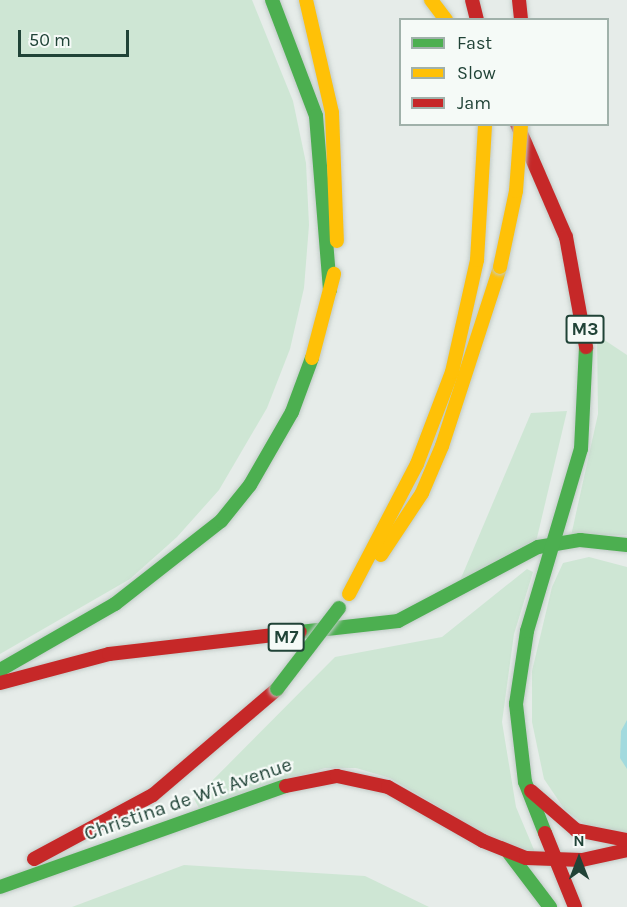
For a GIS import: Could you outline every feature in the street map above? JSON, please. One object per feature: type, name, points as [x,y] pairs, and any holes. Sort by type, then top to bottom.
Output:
[{"type":"main road","points":[[272,0],[316,116],[330,290]]},
{"type":"main road","points":[[0,670],[115,604],[221,521],[250,485],[292,412],[330,290],[336,249],[336,150],[324,65],[306,0]]},
{"type":"main road","points":[[431,0],[444,18]]},
{"type":"main road","points":[[451,0],[461,18]]},
{"type":"main road","points":[[472,0],[476,18]]},
{"type":"main road","points":[[519,0],[520,18]]},
{"type":"main road","points":[[349,594],[443,401],[477,260],[485,126]]},
{"type":"main road","points":[[0,874],[60,848],[153,795],[277,690],[422,493],[466,380],[500,267],[516,190],[519,126]]},
{"type":"main road","name":"M3","points":[[520,126],[566,237],[586,333],[585,423],[556,543],[519,665],[516,704],[525,782],[554,860]]},
{"type":"main road","name":"M7","points":[[0,683],[109,654],[398,621],[457,594],[519,555],[556,543],[627,545]]},
{"type":"main road","name":"Christina de Wit Avenue","points":[[0,887],[278,786],[337,776],[369,780],[417,801],[509,853],[554,860],[603,858],[627,850]]},
{"type":"main road","points":[[525,782],[555,818],[576,830],[627,840]]},
{"type":"main road","points":[[509,853],[550,907]]},
{"type":"main road","points":[[554,860],[575,907]]},
{"type":"green space","points":[[0,0],[252,0],[293,101],[306,163],[309,225],[304,288],[290,349],[267,408],[219,490],[177,537],[130,579],[0,654]]},
{"type":"green space","points":[[597,335],[627,355],[627,535],[571,536],[598,414]]},
{"type":"green space","points":[[567,411],[536,542],[459,583],[531,413]]},
{"type":"green space","points":[[589,557],[627,567],[627,833],[594,831],[565,810],[544,779],[532,722],[532,671],[552,587],[563,563]]},
{"type":"green space","points":[[527,569],[533,572],[514,634],[502,722],[516,807],[537,857],[508,848],[390,778],[356,768],[325,768],[199,808],[194,799],[335,657],[442,637]]},
{"type":"green space","points":[[184,865],[365,876],[429,907],[72,907]]},
{"type":"water","points":[[627,720],[627,769],[620,758],[621,731]]},
{"type":"traffic: fast","points":[[272,0],[316,116],[330,290]]},
{"type":"traffic: fast","points":[[545,833],[525,782],[516,704],[527,631],[581,449],[586,347]]},
{"type":"traffic: fast","points":[[0,670],[115,604],[221,521],[250,485],[292,412],[312,358]]},
{"type":"traffic: fast","points":[[300,632],[398,621],[538,547],[580,540],[627,545]]},
{"type":"traffic: fast","points":[[277,689],[339,608]]},
{"type":"traffic: fast","points":[[0,887],[286,786]]},
{"type":"traffic: fast","points":[[509,853],[550,907]]},
{"type":"traffic: slow","points":[[306,0],[332,113],[337,241]]},
{"type":"traffic: slow","points":[[431,0],[444,18]]},
{"type":"traffic: slow","points":[[349,594],[417,464],[452,372],[477,260],[485,126]]},
{"type":"traffic: slow","points":[[500,267],[516,191],[521,126]]},
{"type":"traffic: slow","points":[[381,555],[422,493],[442,446],[500,267]]},
{"type":"traffic: slow","points":[[312,358],[334,274]]},
{"type":"traffic: jam","points":[[472,0],[476,18]]},
{"type":"traffic: jam","points":[[519,0],[521,18]]},
{"type":"traffic: jam","points":[[518,126],[566,237],[586,347]]},
{"type":"traffic: jam","points":[[0,683],[109,654],[300,632]]},
{"type":"traffic: jam","points":[[34,859],[153,795],[277,689]]},
{"type":"traffic: jam","points":[[286,786],[337,776],[388,787],[483,841],[526,858],[582,860],[627,850]]},
{"type":"traffic: jam","points":[[531,791],[576,830],[627,840]]},
{"type":"traffic: jam","points":[[545,833],[575,907]]}]
